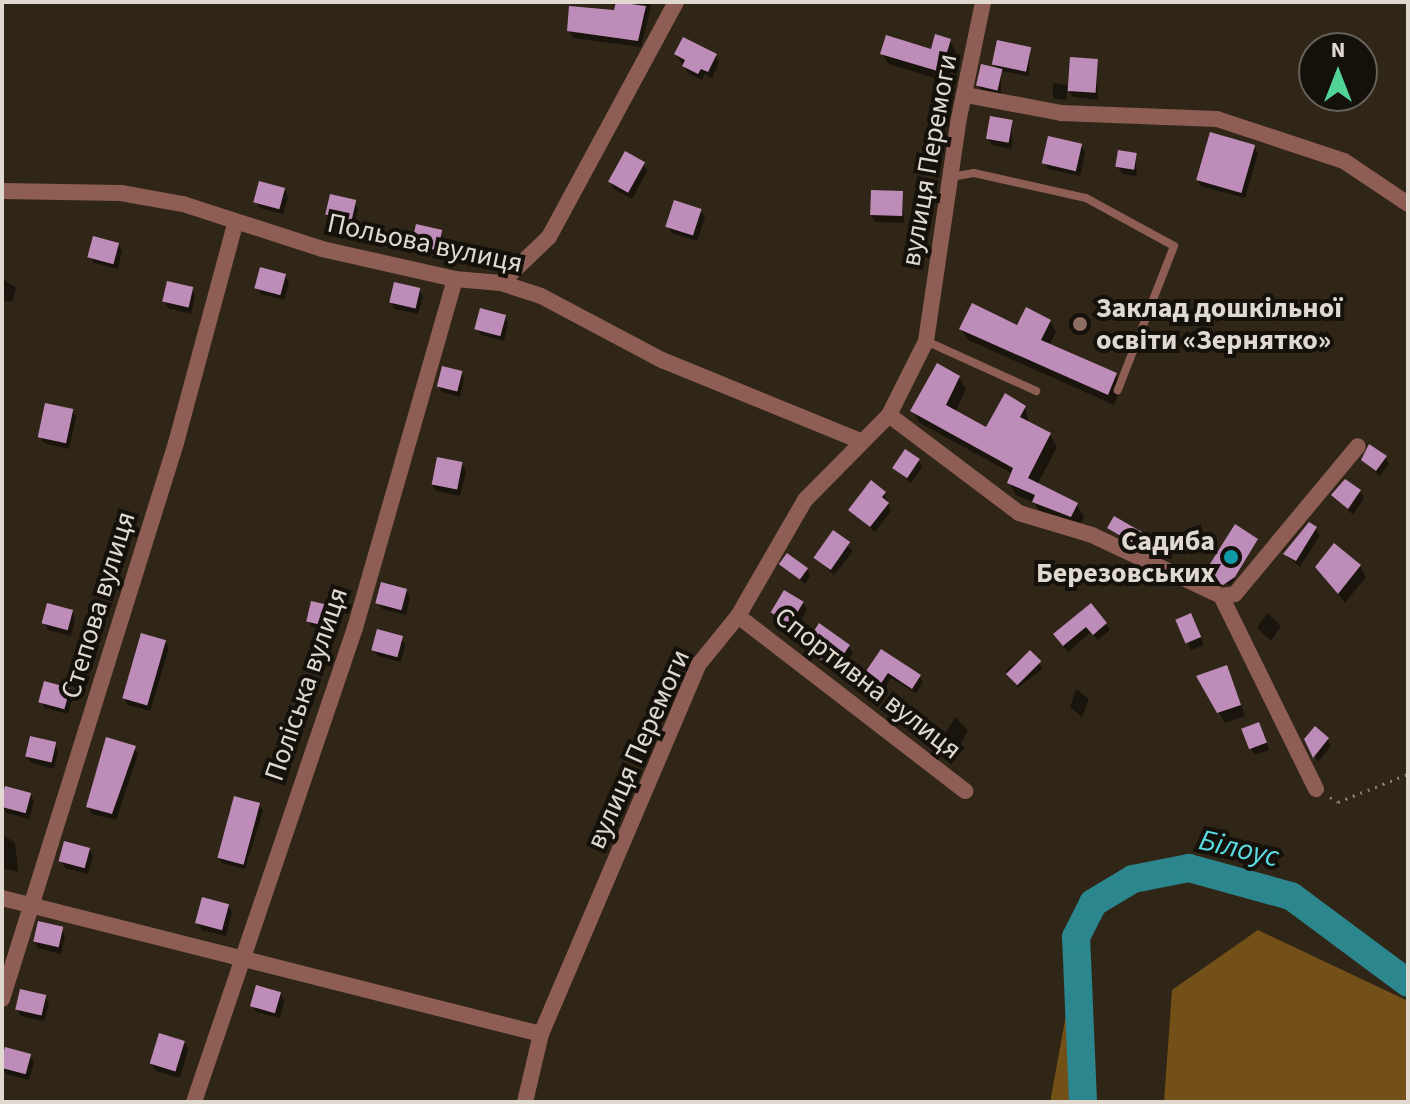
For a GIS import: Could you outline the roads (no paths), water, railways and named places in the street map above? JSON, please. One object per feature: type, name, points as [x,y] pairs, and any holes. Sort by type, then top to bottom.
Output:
[{"type":"street","points":[[501,283],[549,237],[676,2]]},
{"type":"street","name":"вулиця Перемоги","points":[[525,1102],[541,1034],[699,664],[738,616],[805,500],[889,415],[926,341],[950,177],[983,2]]},
{"type":"street","points":[[966,95],[1061,113],[1217,119],[1344,161],[1408,204]]},
{"type":"street","name":"Польова вулиця","points":[[3,194],[121,193],[183,204],[235,224],[455,279],[501,283],[541,296],[662,360],[860,441]]},
{"type":"street","name":"Степова вулиця","points":[[2,999],[176,443],[235,224]]},
{"type":"street","name":"Поліська вулиця","points":[[194,1102],[239,958],[355,628],[455,279]]},
{"type":"street","points":[[889,415],[1019,513],[1092,535],[1221,596],[1235,594],[1358,446]]},
{"type":"street","points":[[1221,596],[1316,789]]},
{"type":"street","name":"Спортивна вулиця","points":[[738,616],[965,791]]},
{"type":"street","points":[[2,898],[541,1034]]},
{"type":"lane","points":[[950,177],[974,173],[1086,198],[1174,246],[1118,390]]},
{"type":"lane","points":[[926,341],[1036,391]]},
{"type":"waterway","name":"Білоус","points":[[1083,1102],[1076,937],[1093,903],[1133,879],[1189,868],[1291,896],[1408,983]]},
{"type":"place","name":"Заклад дошкільної освіти «Зернятко»","points":[[1080,324]]},
{"type":"place","name":"Садиба Березовських","points":[[1231,557]]}]
